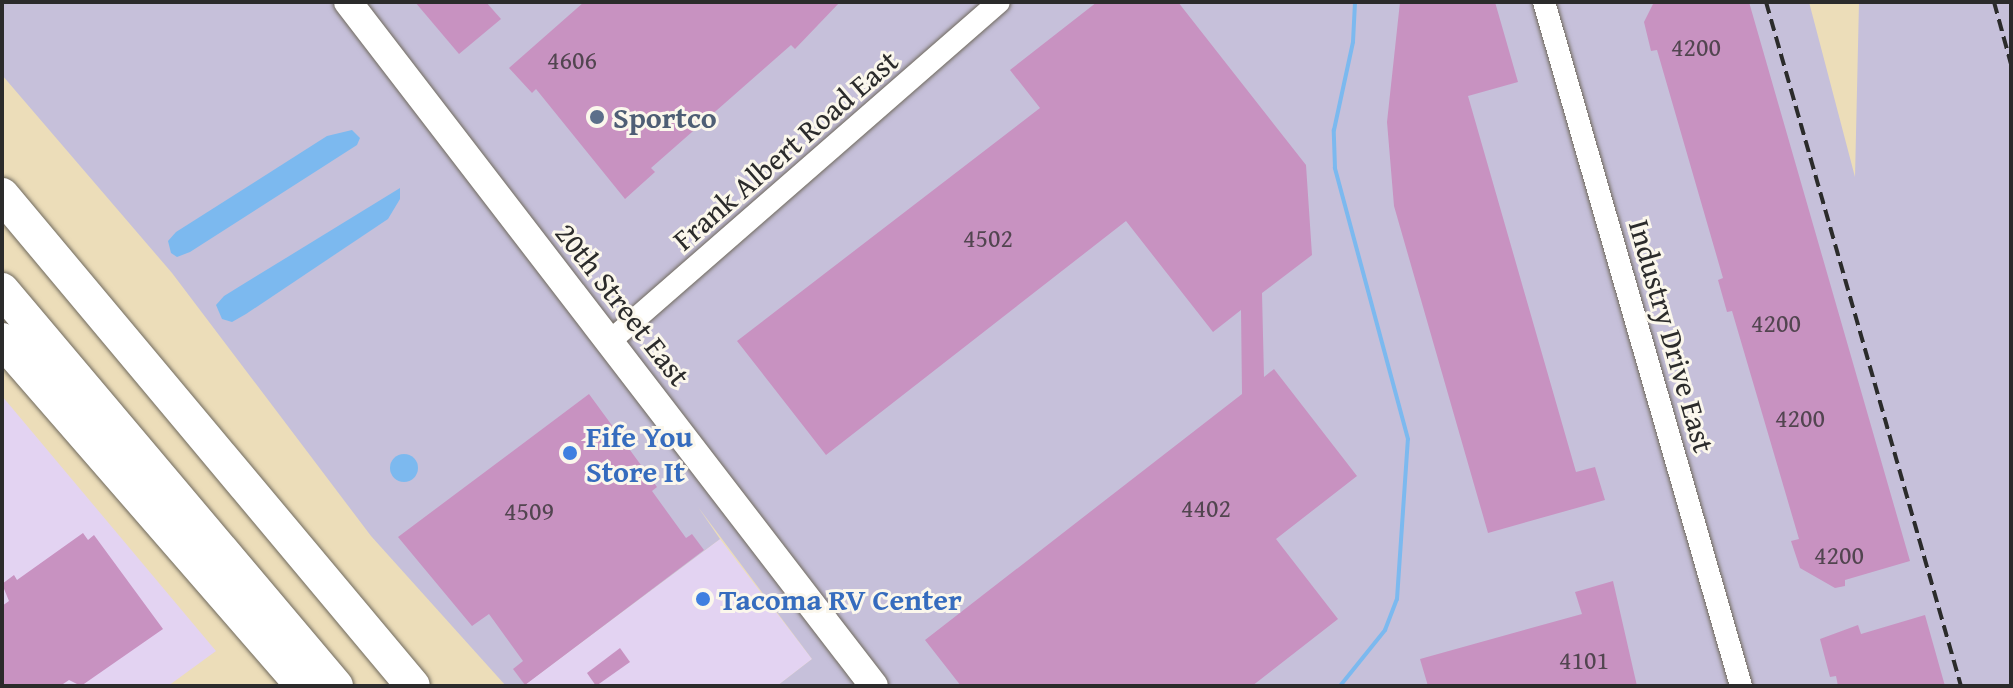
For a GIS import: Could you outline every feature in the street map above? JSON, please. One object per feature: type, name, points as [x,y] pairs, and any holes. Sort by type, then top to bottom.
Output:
[{"type":"highway","points":[[2,195],[413,686]]},
{"type":"highway","points":[[2,290],[336,686]]},
{"type":"highway","points":[[2,340],[303,686]]},
{"type":"main road","name":"20th Street East","points":[[348,2],[874,686]]},
{"type":"street","name":"Frank Albert Road East","points":[[609,342],[999,2]]},
{"type":"street","name":"Industry Drive East","points":[[1544,2],[1741,686]]},
{"type":"shaded area","points":[[2,2],[1809,2],[1855,177],[1859,2],[2011,2],[2011,686],[777,686],[812,659],[698,507],[720,539],[523,686],[506,686],[371,536],[172,273],[2,75]]},
{"type":"shaded area","points":[[2,396],[216,651],[168,686],[2,686]]},
{"type":"shaded area","name":"Tacoma RV Center","points":[[720,539],[812,659],[777,686],[523,686]]},
{"type":"water","points":[[352,130],[360,138],[357,145],[190,252],[177,257],[171,253],[168,241],[176,232],[327,136]]},
{"type":"water","points":[[400,188],[400,199],[388,219],[246,314],[232,322],[222,319],[216,305],[224,296]]},
{"type":"water","points":[[404,454],[414,458],[418,468],[414,478],[404,482],[394,478],[390,468],[394,458]]},
{"type":"building","points":[[415,2],[486,2],[501,19],[459,54]]},
{"type":"building","points":[[584,2],[840,2],[795,49],[791,45],[651,168],[655,172],[625,199],[536,89],[532,93],[509,68]]},
{"type":"building","points":[[1097,2],[1178,2],[1306,165],[1312,255],[1262,293],[1264,377],[1274,369],[1357,476],[1276,539],[1338,619],[1252,686],[961,686],[925,640],[1242,394],[1241,310],[1213,332],[1126,221],[826,455],[737,341],[1040,108],[1010,70]]},
{"type":"building","points":[[1400,2],[1495,2],[1518,82],[1468,96],[1576,472],[1595,467],[1605,500],[1488,533],[1394,206],[1387,122]]},
{"type":"building","points":[[1654,2],[1749,2],[1910,561],[1845,580],[1845,586],[1835,588],[1800,568],[1791,541],[1799,539],[1732,311],[1727,312],[1718,280],[1723,278],[1657,50],[1651,51],[1644,22]]},
{"type":"building","name":"Fife You Store It","points":[[589,394],[657,487],[652,491],[686,538],[692,534],[704,550],[525,685],[513,669],[523,661],[489,614],[472,626],[398,537]]},
{"type":"building","points":[[83,533],[88,540],[94,535],[163,629],[81,686],[69,680],[60,686],[2,686],[2,606],[9,601],[2,584],[14,575],[17,580]]},
{"type":"building","points":[[1613,581],[1637,686],[1428,686],[1420,659],[1582,614],[1575,592]]},
{"type":"building","points":[[1925,615],[1945,686],[1838,686],[1836,676],[1830,677],[1820,639],[1858,625],[1861,634]]},
{"type":"building","points":[[620,648],[630,662],[596,686],[587,673]]},
{"type":"waterway","points":[[1340,686],[1385,630],[1397,599],[1408,439],[1335,168],[1334,130],[1353,42],[1355,2]]},
{"type":"railway","points":[[1766,2],[1961,686]]},
{"type":"railway","points":[[1994,2],[2011,64]]},
{"type":"place","name":"Sportco","points":[[597,117]]},
{"type":"place","name":"Fife You Store It","points":[[570,453]]},
{"type":"place","name":"Tacoma RV Center","points":[[703,599]]}]
